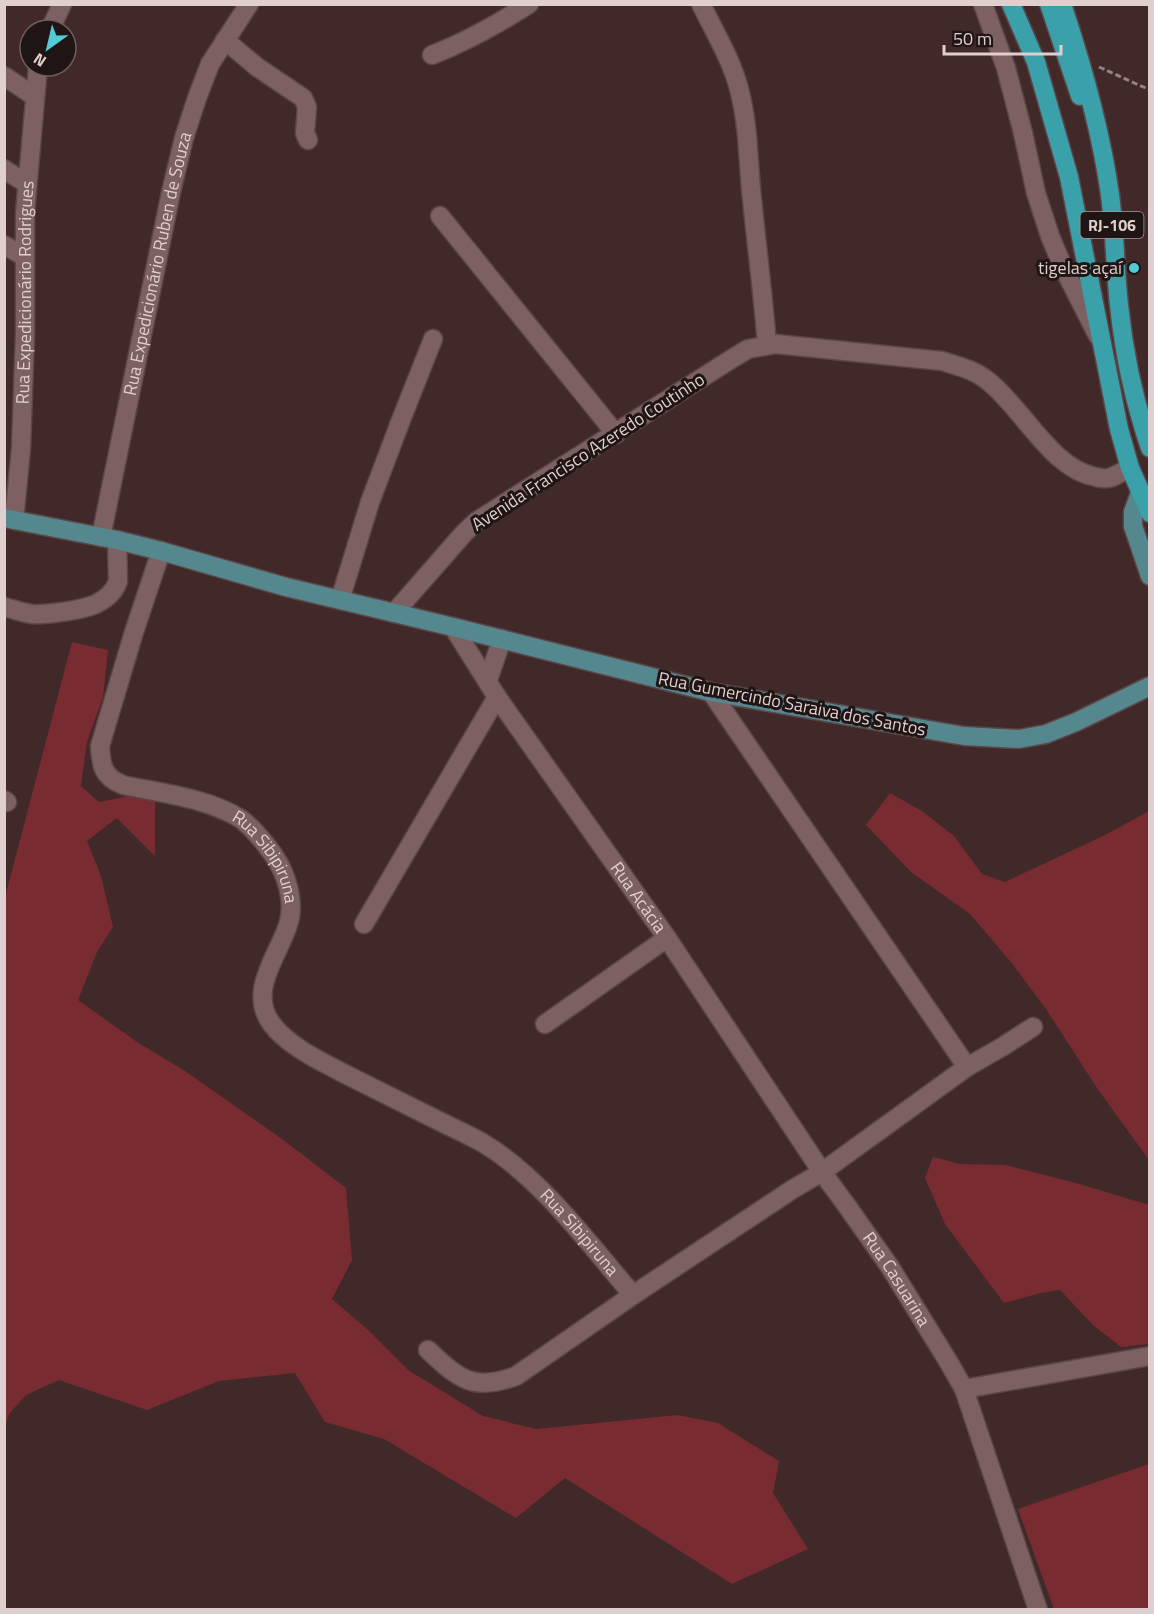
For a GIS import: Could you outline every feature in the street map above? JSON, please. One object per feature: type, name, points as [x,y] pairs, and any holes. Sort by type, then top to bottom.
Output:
[{"type":"highway","name":"RJ-106","points":[[1011,4],[1036,62],[1069,177],[1119,429],[1130,468],[1149,513]]},
{"type":"highway","points":[[1021,4],[1031,23],[1036,62]]},
{"type":"highway","points":[[1048,4],[1078,92],[1098,132]]},
{"type":"highway","name":"RJ-106","points":[[1062,4],[1081,59],[1094,107],[1110,199],[1123,339],[1130,378],[1149,448]]},
{"type":"main road","points":[[1140,493],[1133,512],[1133,526],[1149,576]]},
{"type":"main road","points":[[10,519],[109,538],[394,614]]},
{"type":"main road","name":"Rua Gumercindo Saraiva dos Santos","points":[[394,614],[711,692],[964,736],[1019,739],[1046,734],[1149,686]]},
{"type":"street","points":[[56,18],[63,4]]},
{"type":"street","name":"Rua Expedicionário Ruben de Souza","points":[[4,607],[30,614],[47,614],[95,604],[108,596],[116,587],[118,581],[109,538],[171,192],[184,138],[210,64],[249,4]]},
{"type":"street","points":[[432,55],[479,34],[529,4]]},
{"type":"street","points":[[701,4],[732,68],[740,92],[748,132],[766,345]]},
{"type":"street","points":[[983,4],[1006,68],[1036,193],[1050,236],[1063,267],[1101,340]]},
{"type":"street","points":[[225,40],[257,67],[303,98],[307,107],[305,133],[308,140]]},
{"type":"street","points":[[4,76],[34,96]]},
{"type":"street","name":"Rua Expedicionário Rodrigues","points":[[10,519],[13,446],[25,333],[25,213],[36,78]]},
{"type":"street","points":[[4,169],[27,184]]},
{"type":"street","points":[[440,216],[616,434]]},
{"type":"street","points":[[4,245],[25,257]]},
{"type":"street","points":[[340,600],[374,493],[433,339]]},
{"type":"street","name":"Avenida Francisco Azeredo Coutinho","points":[[394,614],[477,521],[733,358],[748,349],[766,345],[795,346],[954,364],[987,380],[1055,454],[1073,469],[1086,475],[1108,479],[1130,468]]},
{"type":"street","name":"Rua Sibipiruna","points":[[161,551],[100,746],[100,761],[104,771],[123,785],[206,803],[241,820],[258,835],[283,870],[292,904],[289,923],[263,989],[262,1004],[271,1024],[284,1037],[330,1067],[483,1143],[517,1167],[548,1198],[633,1295]]},
{"type":"street","name":"Rua Acácia","points":[[453,627],[497,697],[667,938],[822,1172]]},
{"type":"street","points":[[488,680],[502,639]]},
{"type":"street","points":[[711,692],[968,1067]]},
{"type":"street","points":[[364,924],[497,697]]},
{"type":"street","points":[[545,1024],[667,938]]},
{"type":"street","points":[[428,1350],[456,1376],[480,1384],[501,1382],[516,1376],[633,1295],[822,1172],[968,1067],[1033,1027]]},
{"type":"street","name":"Rua Casuarina","points":[[822,1172],[890,1267],[964,1389],[1038,1610]]},
{"type":"street","points":[[964,1389],[1149,1356]]},
{"type":"path","points":[[1081,59],[1149,90]]},
{"type":"shaded area","points":[[72,642],[108,650],[103,697],[87,742],[81,786],[99,802],[139,794],[155,799],[155,856],[117,818],[87,841],[101,876],[113,927],[97,952],[78,1000],[282,1139],[346,1188],[352,1260],[332,1299],[367,1329],[408,1370],[483,1416],[536,1429],[678,1415],[718,1423],[779,1461],[773,1493],[808,1549],[732,1584],[565,1478],[516,1518],[384,1439],[325,1422],[295,1373],[219,1381],[147,1410],[59,1380],[26,1395],[9,1414],[5,1427],[5,897]]},
{"type":"shaded area","points":[[890,793],[922,811],[954,836],[982,874],[1005,882],[1105,835],[1149,811],[1149,1160],[1097,1088],[1046,1009],[1011,962],[970,914],[911,872],[866,825]]},
{"type":"shaded area","points":[[933,1157],[960,1164],[1005,1165],[1149,1205],[1149,1344],[1121,1347],[1094,1326],[1060,1290],[1004,1303],[945,1224],[925,1178]]},
{"type":"shaded area","points":[[1149,1464],[1149,1609],[1054,1609],[1018,1509]]},
{"type":"place","name":"tigelas açaí","points":[[1134,268]]}]
